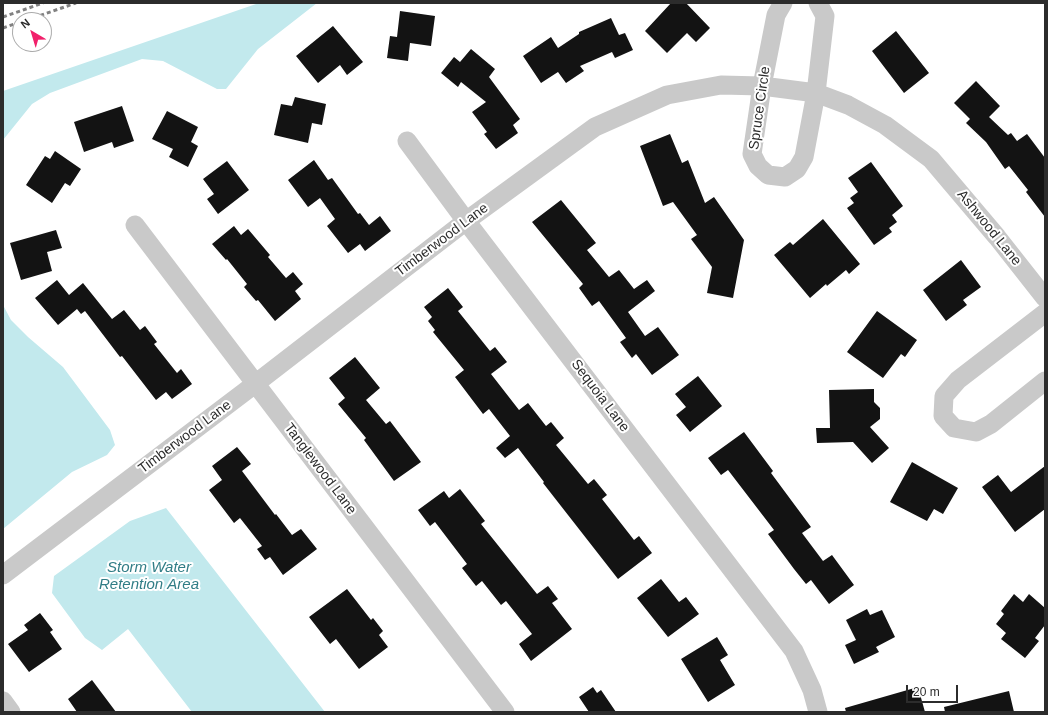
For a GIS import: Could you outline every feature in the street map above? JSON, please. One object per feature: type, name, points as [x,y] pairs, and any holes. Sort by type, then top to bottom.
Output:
[{"type":"street","name":"Spruce Circle","points":[[783,3],[776,14],[762,86],[752,154],[758,166],[768,175],[785,177],[797,169],[804,157],[816,93],[825,16],[818,3]]},
{"type":"street","name":"Timberwood Lane","points":[[3,575],[255,384],[466,221],[595,127],[667,95],[721,85],[762,86],[816,93],[848,106],[885,125],[931,159]]},
{"type":"street","name":"Sequoia Lane","points":[[406,141],[794,651],[812,690],[818,712]]},
{"type":"street","name":"Ashwood Lane","points":[[931,159],[997,237],[1045,298]]},
{"type":"street","name":"Tanglewood Lane","points":[[135,225],[505,712]]},
{"type":"street","points":[[1045,313],[958,380],[944,396],[943,416],[954,428],[976,432],[991,424],[1045,381]]},
{"type":"street","points":[[3,701],[11,712]]},
{"type":"water","points":[[259,3],[317,3],[258,49],[226,89],[217,89],[163,61],[142,59],[50,93],[32,104],[3,140],[3,91]]},
{"type":"water","points":[[3,305],[11,320],[28,337],[63,367],[110,430],[115,445],[107,455],[72,472],[3,529]]},
{"type":"water","name":"Storm Water Retention Area","points":[[166,508],[325,712],[192,712],[128,629],[102,650],[85,638],[52,593],[54,576],[130,521]]},
{"type":"building","points":[[671,3],[686,3],[710,28],[696,42],[687,33],[667,53],[645,31]]},
{"type":"building","points":[[400,11],[435,16],[431,46],[410,43],[408,61],[387,58],[390,36],[397,37]]},
{"type":"building","points":[[611,18],[619,35],[625,33],[633,50],[615,58],[612,52],[580,66],[584,71],[566,83],[558,72],[541,83],[523,56],[551,37],[558,48],[579,34],[579,32]]},
{"type":"building","points":[[333,26],[363,62],[347,75],[340,65],[318,83],[296,56]]},
{"type":"building","points":[[896,31],[929,73],[904,93],[872,51]]},
{"type":"building","points":[[471,49],[495,69],[489,77],[520,119],[513,125],[518,133],[496,149],[484,134],[487,132],[472,112],[486,102],[461,82],[458,87],[441,73],[454,57],[460,62]]},
{"type":"building","points":[[976,81],[1000,106],[989,117],[1008,135],[1011,133],[1017,141],[1027,134],[1045,158],[1045,217],[1026,192],[1028,190],[1009,166],[1005,169],[986,142],[966,123],[970,119],[954,103]]},
{"type":"building","points":[[295,97],[326,104],[322,125],[312,123],[308,143],[274,135],[281,104],[292,106]]},
{"type":"building","points":[[122,106],[134,141],[114,148],[112,142],[84,152],[74,122]]},
{"type":"building","points":[[167,111],[198,127],[191,142],[198,146],[188,167],[169,157],[173,149],[152,139]]},
{"type":"building","points":[[670,134],[682,163],[688,160],[705,203],[714,197],[744,240],[733,298],[707,293],[712,267],[691,239],[697,235],[673,202],[663,206],[640,146]]},
{"type":"building","points":[[55,151],[81,169],[70,186],[65,183],[52,203],[26,185],[45,156],[50,159]]},
{"type":"building","points":[[314,160],[328,180],[332,178],[358,214],[360,213],[369,225],[380,216],[391,231],[365,251],[360,244],[348,253],[327,226],[335,219],[320,198],[308,207],[288,180]]},
{"type":"building","points":[[227,161],[249,190],[218,214],[207,199],[214,194],[203,179]]},
{"type":"building","points":[[871,162],[903,206],[892,215],[897,222],[889,228],[892,232],[874,245],[847,208],[854,203],[850,198],[858,192],[848,178]]},
{"type":"building","points":[[561,200],[596,243],[587,250],[609,277],[619,270],[634,289],[647,280],[655,291],[628,312],[645,336],[658,327],[679,355],[652,375],[636,354],[632,358],[620,342],[626,338],[599,301],[592,306],[579,288],[583,284],[532,222]]},
{"type":"building","points":[[823,219],[860,264],[849,274],[846,270],[827,286],[826,284],[810,298],[774,255],[790,242],[793,245]]},
{"type":"building","points":[[234,226],[241,235],[248,229],[270,255],[268,257],[286,278],[293,272],[303,284],[295,291],[301,299],[275,321],[258,300],[256,301],[244,287],[247,284],[227,259],[226,260],[212,244]]},
{"type":"building","points":[[56,230],[62,248],[47,252],[52,271],[21,280],[10,243]]},
{"type":"building","points":[[961,260],[981,287],[963,300],[967,305],[946,321],[923,290]]},
{"type":"building","points":[[57,280],[69,295],[83,283],[112,319],[124,310],[140,330],[145,326],[157,342],[154,344],[177,373],[181,369],[192,384],[172,399],[166,392],[156,400],[122,356],[120,357],[85,311],[81,314],[77,309],[58,325],[35,298]]},
{"type":"building","points":[[448,288],[463,307],[458,311],[490,351],[495,347],[507,362],[491,374],[519,410],[528,403],[546,426],[551,422],[564,438],[556,445],[588,484],[594,479],[607,495],[602,499],[634,540],[639,536],[652,553],[618,579],[543,483],[544,482],[518,448],[505,458],[496,448],[510,436],[489,409],[483,414],[455,377],[464,370],[433,332],[435,330],[428,321],[432,317],[424,307]]},
{"type":"building","points":[[877,311],[917,340],[905,357],[901,354],[883,378],[847,352]]},
{"type":"building","points":[[355,357],[380,388],[366,400],[386,424],[390,421],[421,462],[394,481],[364,440],[366,438],[338,404],[345,398],[329,378]]},
{"type":"building","points":[[698,376],[722,406],[690,432],[676,415],[686,407],[675,394]]},
{"type":"building","points":[[874,389],[874,402],[880,408],[880,419],[870,427],[889,448],[872,463],[853,442],[817,443],[816,428],[830,428],[829,390]]},
{"type":"building","points":[[744,432],[773,471],[771,473],[811,527],[802,533],[823,561],[832,555],[854,585],[829,604],[811,580],[806,584],[794,569],[768,534],[774,530],[728,470],[721,475],[708,458]]},
{"type":"building","points":[[237,447],[251,464],[242,471],[275,515],[276,514],[292,535],[301,529],[317,549],[283,575],[270,557],[265,560],[257,549],[262,546],[240,518],[234,523],[209,490],[222,480],[212,466]]},
{"type":"building","points":[[912,462],[958,488],[943,514],[934,509],[927,521],[890,502]]},
{"type":"building","points":[[1045,466],[1045,509],[1015,532],[982,487],[998,475],[1011,492]]},
{"type":"building","points":[[460,489],[485,521],[481,524],[537,594],[548,586],[558,599],[552,603],[572,629],[531,661],[519,644],[532,634],[506,601],[501,605],[482,581],[476,586],[462,568],[467,564],[435,522],[430,526],[418,510],[444,491],[449,498]]},
{"type":"building","points":[[661,579],[679,602],[686,597],[699,614],[668,637],[637,598]]},
{"type":"building","points":[[347,589],[371,620],[373,618],[383,631],[379,635],[388,647],[359,669],[336,639],[330,644],[309,617]]},
{"type":"building","points":[[1014,594],[1023,602],[1029,594],[1045,608],[1045,625],[1035,638],[1039,641],[1025,658],[1001,639],[1006,633],[996,624],[1004,614],[1001,611]]},
{"type":"building","points":[[867,609],[870,615],[882,610],[895,637],[876,647],[879,652],[854,664],[845,645],[856,640],[846,620]]},
{"type":"building","points":[[40,613],[53,630],[50,632],[62,649],[29,672],[8,644],[28,630],[24,625]]},
{"type":"building","points":[[717,637],[728,655],[720,660],[735,685],[708,702],[681,659]]},
{"type":"building","points":[[92,680],[116,712],[77,712],[68,699]]},
{"type":"building","points":[[593,687],[597,693],[601,690],[616,712],[589,712],[579,697]]},
{"type":"building","points":[[918,687],[925,712],[846,712],[845,708]]},
{"type":"building","points":[[1009,691],[1014,712],[945,712],[944,707]]},
{"type":"railway","points":[[3,17],[43,3]]},
{"type":"railway","points":[[50,12],[76,3]]},
{"type":"railway","points":[[3,28],[12,25]]}]
